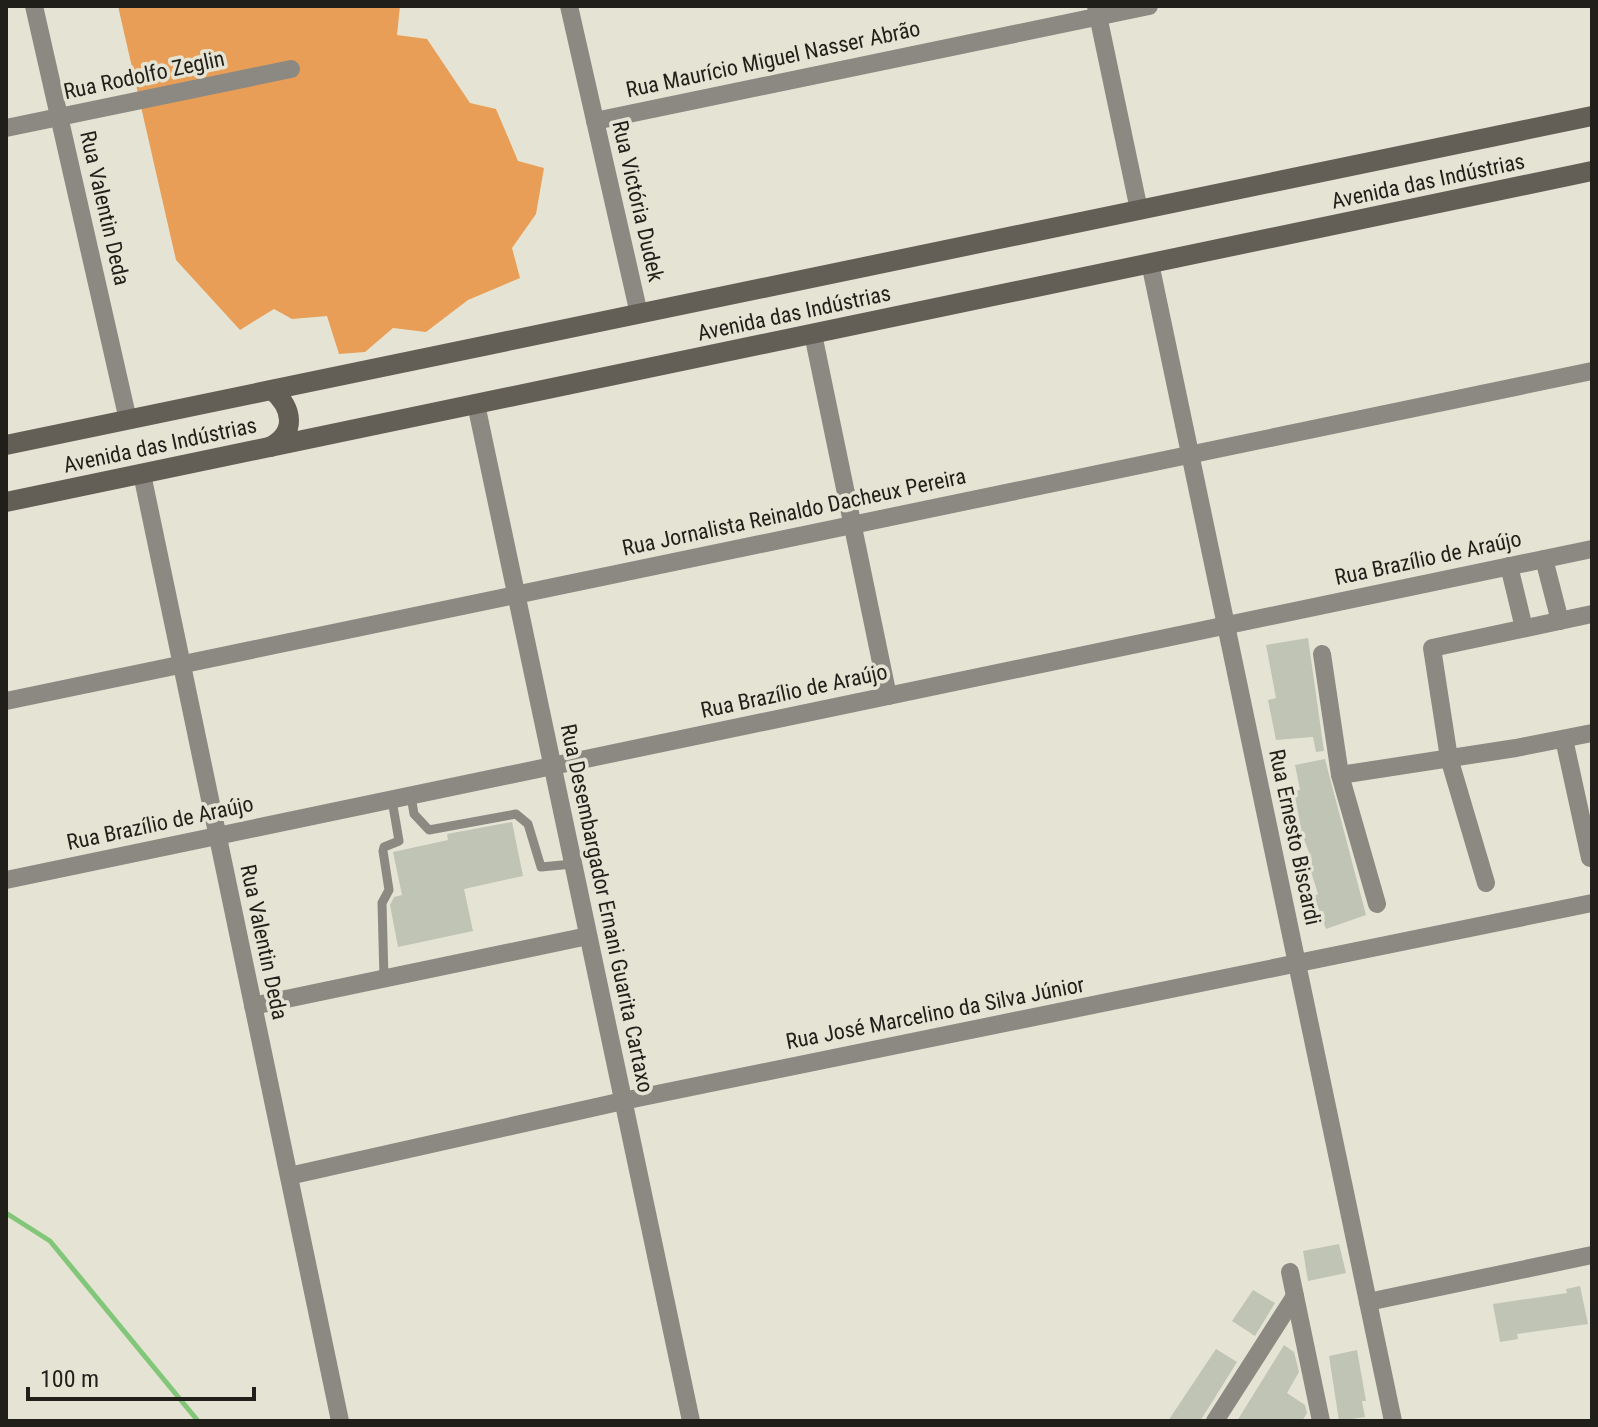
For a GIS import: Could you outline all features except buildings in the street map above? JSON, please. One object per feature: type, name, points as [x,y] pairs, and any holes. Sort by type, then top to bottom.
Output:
[{"type":"main road","name":"Avenida das Indústrias","points":[[6,445],[1592,116]]},
{"type":"main road","name":"Avenida das Indústrias","points":[[6,502],[1592,171]]},
{"type":"main road","points":[[270,447],[283,440],[289,426],[290,412],[285,401],[272,390]]},
{"type":"street","name":"Rua Valentin Deda","points":[[34,6],[128,420]]},
{"type":"street","name":"Rua Victória Dudek","points":[[569,6],[639,314]]},
{"type":"street","name":"Rua Maurício Miguel Nasser Abrão","points":[[595,121],[1097,11],[1149,6]]},
{"type":"street","points":[[1097,11],[1139,210]]},
{"type":"street","name":"Rua Rodolfo Zeglin","points":[[6,128],[291,69]]},
{"type":"street","name":"Rua Ernesto Biscardi","points":[[1150,263],[1393,1421]]},
{"type":"street","points":[[813,334],[888,696]]},
{"type":"street","name":"Rua Jornalista Reinaldo Dacheux Pereira","points":[[6,701],[1592,371]]},
{"type":"street","name":"Rua Desembargador Ernani Guarita Cartaxo","points":[[476,404],[691,1421]]},
{"type":"street","name":"Rua Valentin Deda","points":[[142,474],[340,1421]]},
{"type":"street","name":"Rua Brazílio de Araújo","points":[[6,880],[1592,549]]},
{"type":"street","points":[[1544,559],[1560,621]]},
{"type":"street","points":[[1509,566],[1524,628]]},
{"type":"street","points":[[1486,883],[1449,758],[1432,648],[1592,614]]},
{"type":"street","points":[[1322,654],[1340,775],[1377,904]]},
{"type":"street","points":[[1340,775],[1592,733]]},
{"type":"street","points":[[1564,739],[1590,858]]},
{"type":"street","name":"Rua José Marcelino da Silva Júnior","points":[[289,1176],[623,1101],[1592,903]]},
{"type":"street","points":[[253,1006],[588,936]]},
{"type":"street","points":[[1368,1302],[1592,1255]]},
{"type":"street","points":[[1290,1272],[1320,1420]]},
{"type":"street","points":[[1215,1421],[1295,1296]]},
{"type":"lane","points":[[402,798],[421,825],[429,830],[516,814],[528,824],[541,867],[573,864]]},
{"type":"lane","points":[[384,978],[382,903],[389,890],[383,851],[384,847],[399,841],[402,798]]},
{"type":"shaded area","points":[[118,6],[400,6],[397,35],[427,39],[470,103],[496,109],[518,161],[544,168],[536,214],[512,248],[520,278],[468,300],[426,332],[393,328],[365,352],[339,354],[327,316],[292,319],[274,309],[240,330],[176,260]]},
{"type":"waterway","points":[[6,1213],[50,1241],[198,1421]]}]
